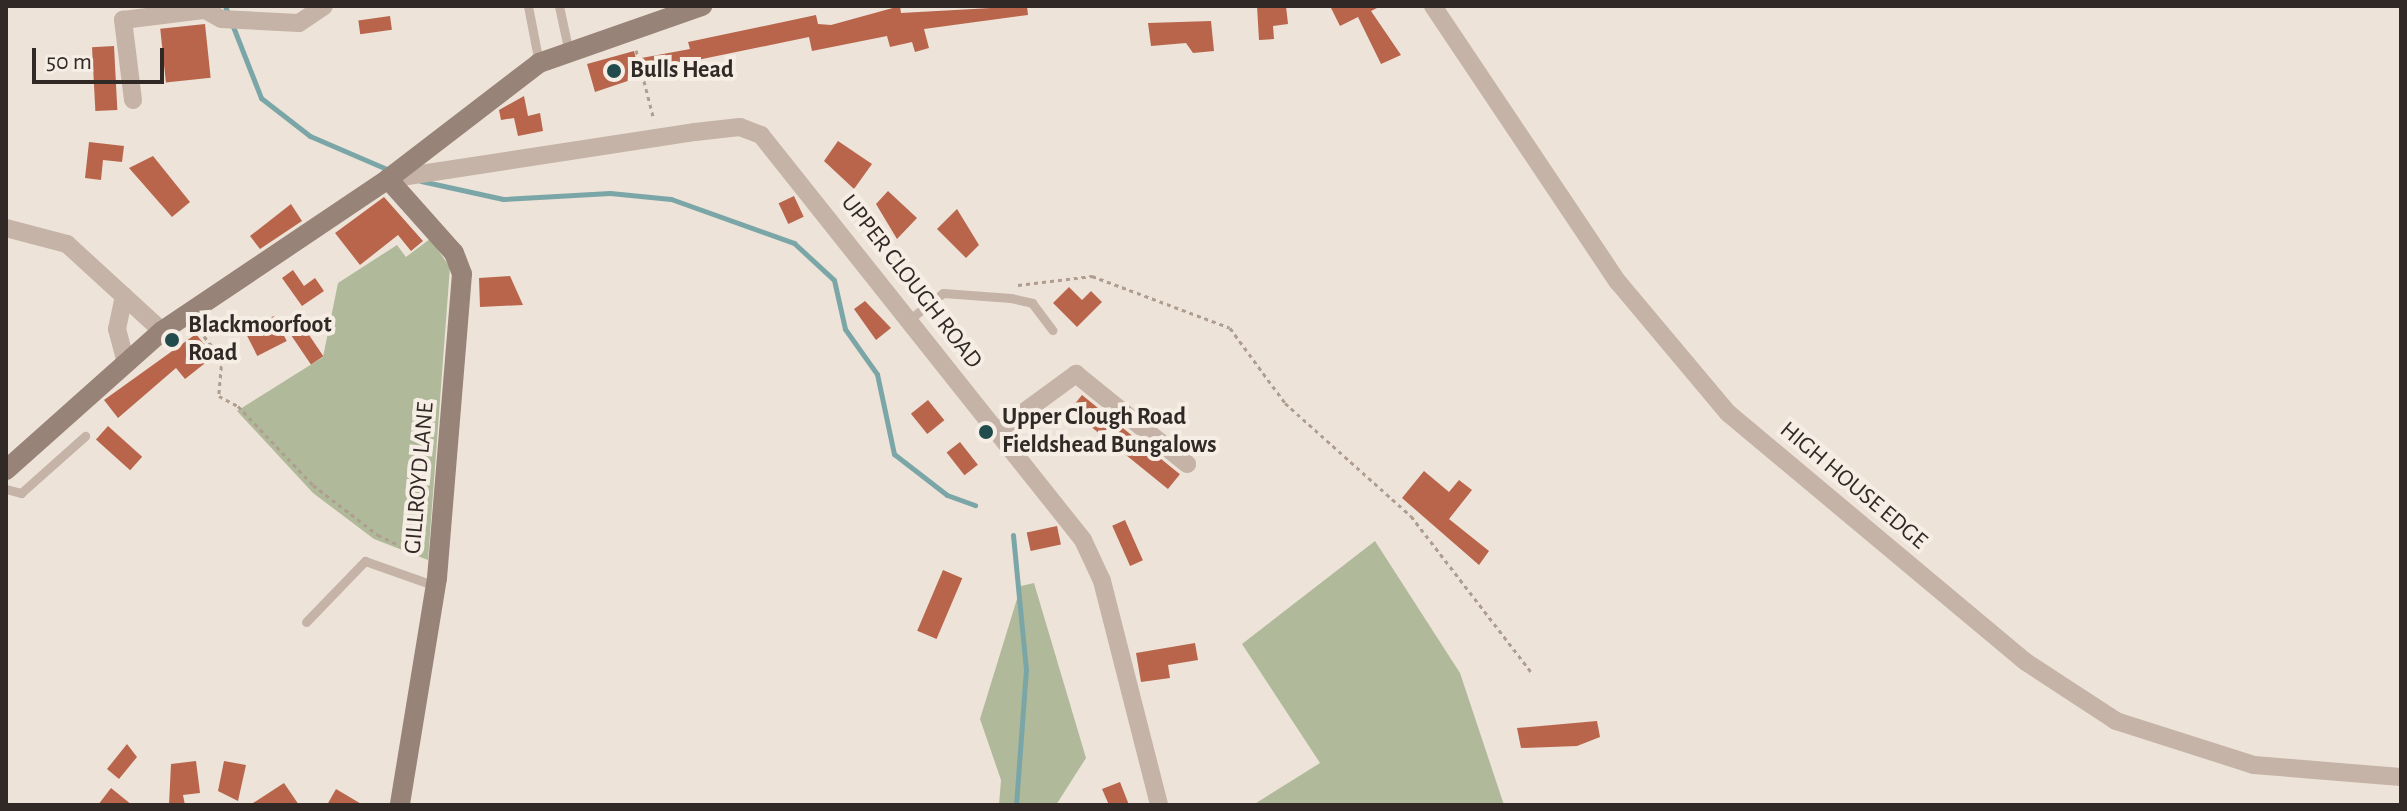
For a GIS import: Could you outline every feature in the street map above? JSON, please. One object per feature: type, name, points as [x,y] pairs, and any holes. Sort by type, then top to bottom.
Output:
[{"type":"street","points":[[133,100],[123,20],[205,10],[221,19],[299,23],[324,6]]},
{"type":"street","points":[[6,470],[162,331],[388,179],[411,169],[539,63],[568,48],[702,6]]},
{"type":"street","name":"HIGH HOUSE EDGE","points":[[1433,6],[1618,282],[1728,413],[2026,662],[2116,721],[2254,765],[2401,777]]},
{"type":"street","name":"UPPER CLOUGH ROAD","points":[[411,169],[740,127],[761,135],[1083,540],[1102,581],[1159,805]]},
{"type":"street","name":"GILLROYD LANE","points":[[388,179],[454,253],[462,274],[436,586],[400,805]]},
{"type":"street","points":[[6,228],[67,244],[162,331]]},
{"type":"street","points":[[124,296],[117,329],[126,363]]},
{"type":"street","points":[[998,431],[1076,374],[1187,464]]},
{"type":"lane","points":[[528,6],[539,63]]},
{"type":"lane","points":[[559,6],[568,48]]},
{"type":"lane","points":[[910,319],[943,293],[1011,298],[1032,303],[1052,330]]},
{"type":"lane","points":[[6,489],[21,493],[85,436]]},
{"type":"lane","points":[[306,622],[365,561],[436,586]]},
{"type":"path","points":[[630,27],[659,138]]},
{"type":"path","points":[[1003,287],[1092,276],[1230,328],[1285,403],[1411,516],[1532,673]]},
{"type":"path","points":[[185,318],[219,347],[219,396],[378,535],[439,560]]},
{"type":"green space","points":[[430,239],[450,267],[428,560],[374,539],[313,493],[237,411],[323,357],[338,283],[397,245],[406,257]]},
{"type":"green space","points":[[1375,541],[1460,673],[1504,805],[1253,805],[1320,763],[1242,644]]},
{"type":"green space","points":[[1034,583],[1086,758],[1056,805],[999,805],[1001,780],[980,719],[1021,586]]},
{"type":"building","points":[[900,6],[901,13],[1027,6],[1028,15],[924,29],[929,48],[915,52],[912,42],[890,47],[887,36],[812,51],[809,37],[678,64],[595,92],[587,64],[634,51],[636,59],[690,49],[688,42],[816,15],[818,24],[831,25]]},
{"type":"building","points":[[1257,6],[1286,6],[1288,24],[1273,26],[1274,39],[1259,40]]},
{"type":"building","points":[[1330,6],[1381,6],[1371,11],[1401,55],[1381,64],[1358,17],[1340,26]]},
{"type":"building","points":[[390,16],[392,30],[360,34],[358,20]]},
{"type":"building","points":[[1211,21],[1214,51],[1193,53],[1186,43],[1151,46],[1148,23]]},
{"type":"building","points":[[205,24],[211,78],[166,82],[160,29]]},
{"type":"building","points":[[114,46],[117,110],[95,111],[92,47]]},
{"type":"building","points":[[524,96],[528,116],[540,113],[543,131],[518,136],[514,118],[501,120],[499,110]]},
{"type":"building","points":[[838,141],[872,164],[854,189],[824,161]]},
{"type":"building","points":[[89,142],[124,146],[122,162],[103,160],[101,180],[85,178]]},
{"type":"building","points":[[153,156],[190,202],[172,217],[129,168]]},
{"type":"building","points":[[888,191],[917,218],[897,239],[876,204]]},
{"type":"building","points":[[794,196],[804,217],[788,224],[779,203]]},
{"type":"building","points":[[384,197],[423,241],[411,251],[398,235],[360,265],[335,233]]},
{"type":"building","points":[[291,204],[302,221],[260,249],[250,236]]},
{"type":"building","points":[[957,209],[979,245],[966,258],[937,229]]},
{"type":"building","points":[[293,270],[304,286],[315,278],[324,291],[302,306],[282,278]]},
{"type":"building","points":[[510,276],[523,305],[480,307],[479,278]]},
{"type":"building","points":[[1069,287],[1082,300],[1091,291],[1102,302],[1077,327],[1053,303]]},
{"type":"building","points":[[865,301],[891,328],[876,340],[854,309]]},
{"type":"building","points":[[274,316],[287,341],[257,356],[245,331]]},
{"type":"building","points":[[301,323],[323,356],[311,365],[289,331]]},
{"type":"building","points":[[196,334],[211,353],[204,364],[185,379],[176,368],[118,418],[104,400]]},
{"type":"building","points":[[1082,395],[1180,474],[1168,489],[1070,410]]},
{"type":"building","points":[[928,400],[944,420],[927,434],[911,414]]},
{"type":"building","points":[[108,426],[142,457],[130,470],[96,439]]},
{"type":"building","points":[[960,442],[978,465],[964,475],[947,452]]},
{"type":"building","points":[[1424,471],[1449,492],[1459,480],[1472,490],[1449,519],[1489,551],[1479,565],[1402,498]]},
{"type":"building","points":[[1125,520],[1143,560],[1130,566],[1112,526]]},
{"type":"building","points":[[1057,526],[1061,545],[1031,551],[1027,532]]},
{"type":"building","points":[[943,570],[962,578],[937,639],[917,631]]},
{"type":"building","points":[[1195,643],[1198,660],[1168,665],[1170,678],[1141,682],[1136,653]]},
{"type":"building","points":[[1597,721],[1600,737],[1577,746],[1521,748],[1517,728]]},
{"type":"building","points":[[127,744],[137,757],[119,779],[107,769]]},
{"type":"building","points":[[196,761],[200,793],[183,795],[185,805],[169,805],[171,764]]},
{"type":"building","points":[[224,761],[246,765],[238,801],[218,791]]},
{"type":"building","points":[[1120,782],[1129,805],[1109,805],[1102,789]]},
{"type":"building","points":[[284,783],[299,805],[250,805]]},
{"type":"building","points":[[111,788],[132,805],[98,805]]},
{"type":"building","points":[[336,789],[363,805],[327,805]]},
{"type":"waterway","points":[[225,6],[261,98],[310,136],[389,170]]},
{"type":"waterway","points":[[421,181],[503,199],[610,193],[671,199],[794,243],[834,280],[845,329],[877,374],[894,454],[947,495],[975,505]]},
{"type":"waterway","points":[[1013,535],[1026,669],[1016,805]]},
{"type":"place","name":"Bulls Head","points":[[614,71]]},
{"type":"place","name":"Blackmoorfoot Road","points":[[172,340]]},
{"type":"place","name":"Upper Clough Road Fieldshead Bungalows","points":[[986,432]]}]
